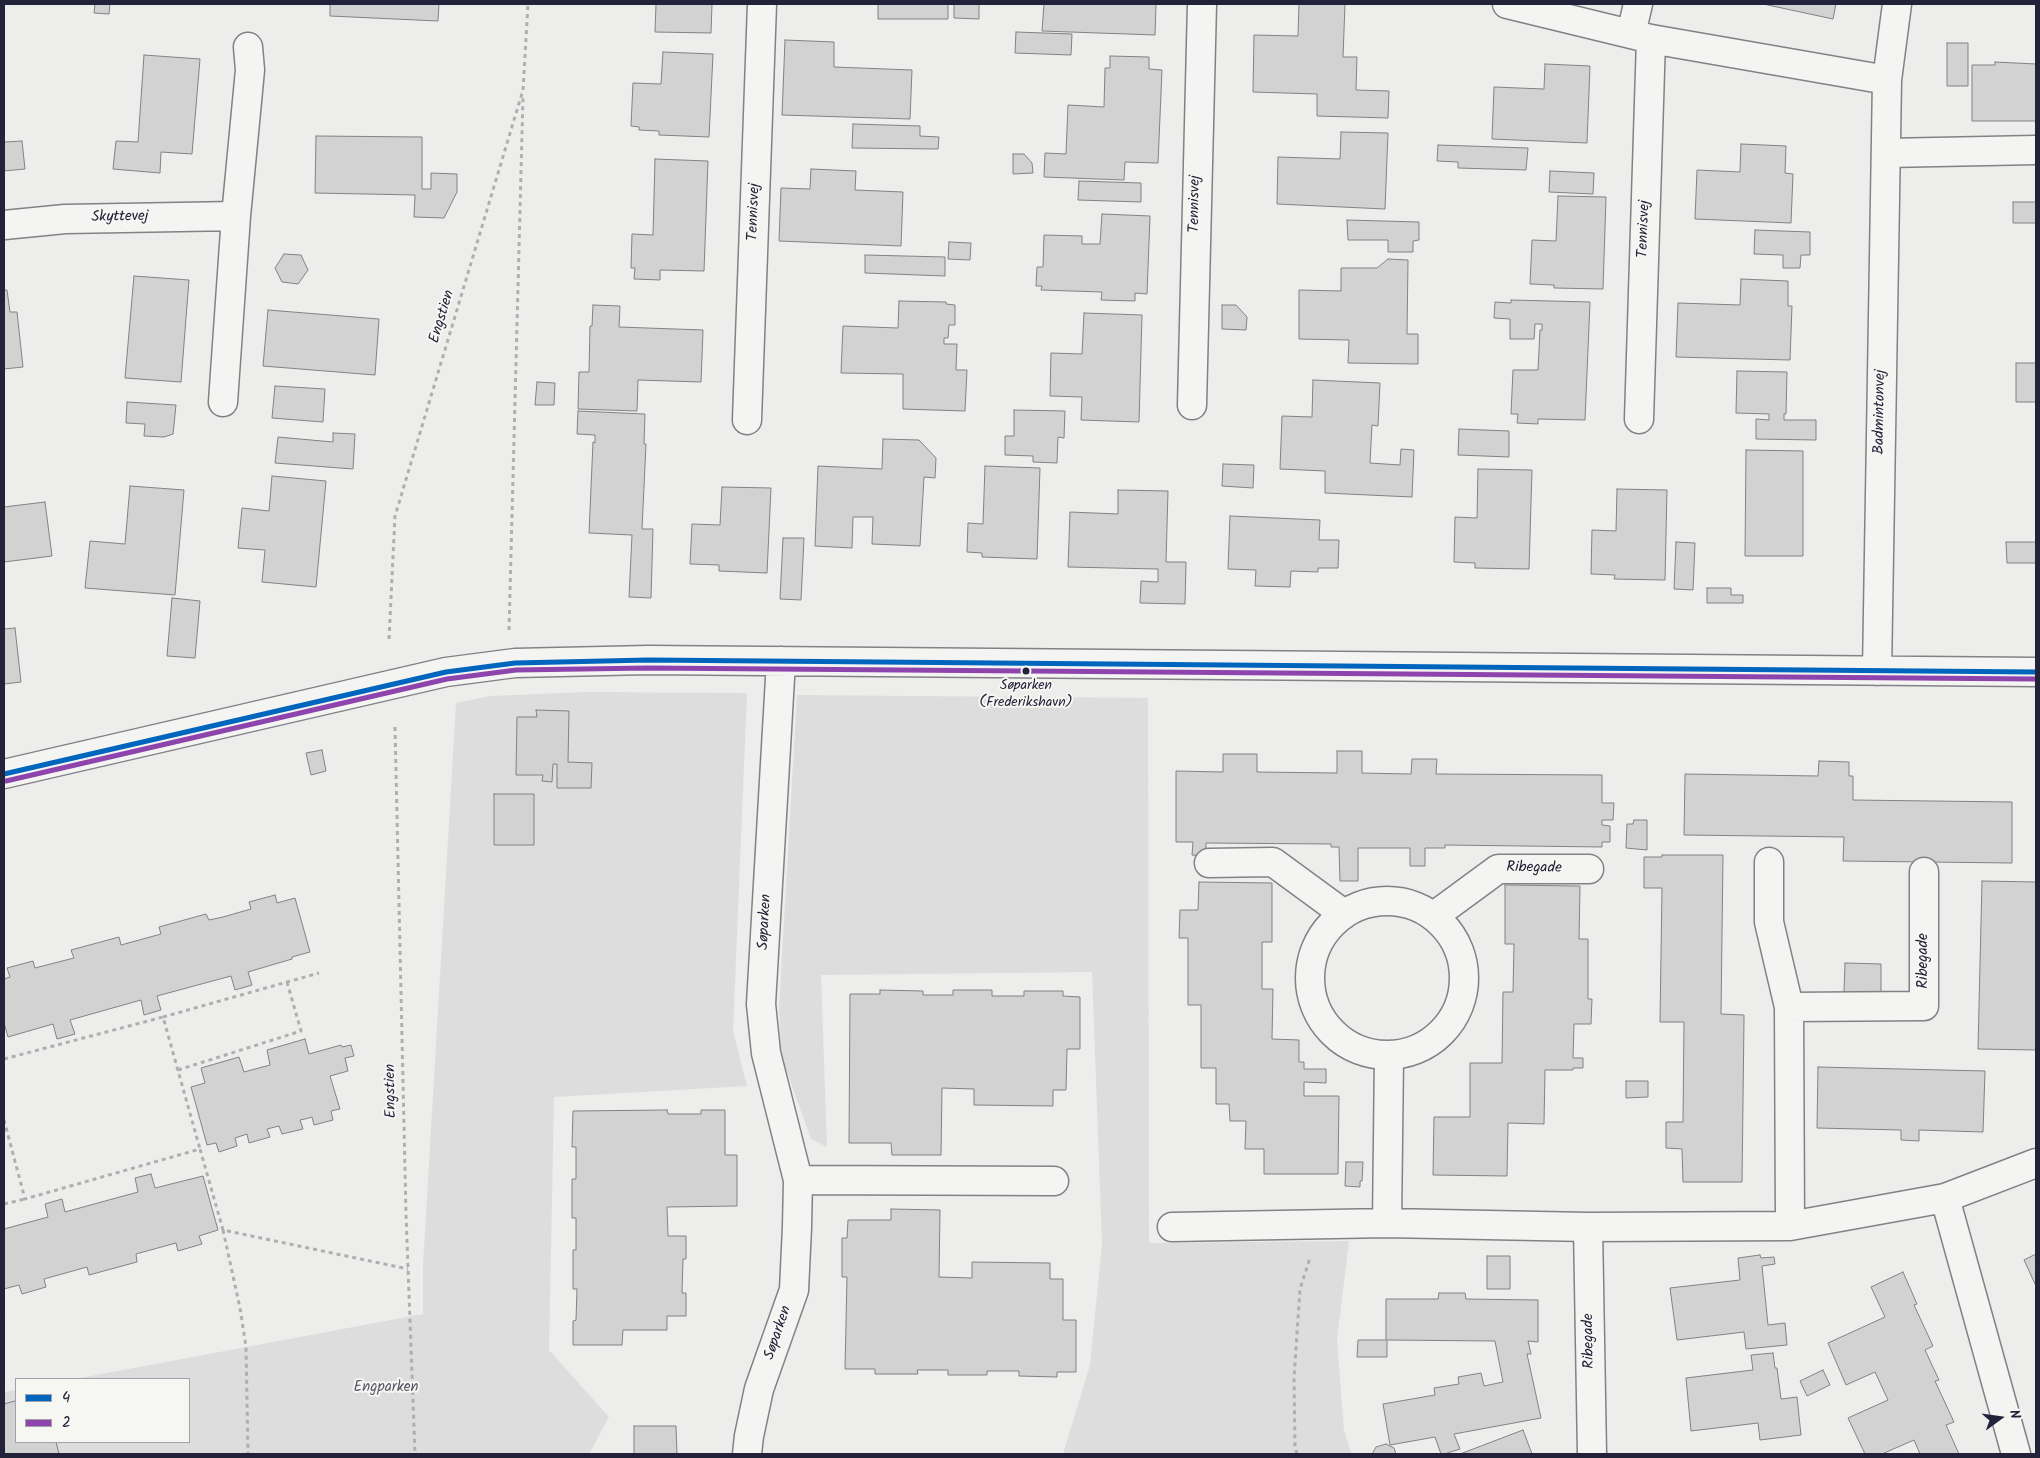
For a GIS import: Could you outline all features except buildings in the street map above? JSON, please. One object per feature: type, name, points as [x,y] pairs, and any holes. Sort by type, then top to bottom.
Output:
[{"type":"street","name":"Tennisvej","points":[[747,420],[762,4]]},
{"type":"street","name":"Tennisvej","points":[[1192,405],[1202,4]]},
{"type":"street","points":[[1507,4],[1641,36],[1887,80]]},
{"type":"street","name":"Tennisvej","points":[[1638,4],[1641,36],[1639,419]]},
{"type":"street","name":"Badmintonvej","points":[[1877,671],[1887,80],[1897,4]]},
{"type":"street","points":[[223,402],[236,216],[250,70],[248,47]]},
{"type":"street","points":[[1886,153],[2036,150]]},
{"type":"street","name":"Skyttevej","points":[[4,225],[65,220],[236,216]]},
{"type":"street","points":[[4,774],[446,672],[515,663],[648,660],[2036,672]]},
{"type":"street","name":"Søparken","points":[[747,1454],[759,1389],[794,1290],[798,1180],[766,1053],[761,1004],[781,661]]},
{"type":"street","points":[[1209,863],[1272,862],[1344,914]]},
{"type":"street","points":[[1769,862],[1769,922],[1789,1007],[1790,1226]]},
{"type":"street","name":"Ribegade","points":[[1434,916],[1498,869],[1589,870]]},
{"type":"street","name":"Ribegade","points":[[1789,1007],[1924,1006],[1924,872]]},
{"type":"street","points":[[1390,901],[1413,905],[1434,916],[1451,934],[1461,955],[1465,978],[1461,1002],[1450,1023],[1434,1040],[1413,1051],[1389,1056],[1365,1052],[1342,1042],[1325,1024],[1314,1002],[1310,977],[1314,952],[1326,931],[1344,914],[1366,904],[1390,901]]},
{"type":"street","points":[[1387,1223],[1389,1056]]},
{"type":"street","points":[[1172,1227],[1387,1223],[1588,1227],[1790,1226],[1945,1198],[2036,1163]]},
{"type":"street","points":[[798,1180],[1054,1181]]},
{"type":"street","points":[[1945,1198],[2016,1454]]},
{"type":"street","name":"Ribegade","points":[[1588,1227],[1592,1454]]},
{"type":"path","name":"Engstien","points":[[389,639],[395,516],[523,90],[528,4]]},
{"type":"path","points":[[515,663],[509,628],[523,90]]},
{"type":"path","name":"Engstien","points":[[395,727],[408,1269],[415,1454]]},
{"type":"path","points":[[4,1059],[319,973]]},
{"type":"path","points":[[178,1070],[301,1030],[287,982]]},
{"type":"path","points":[[163,1017],[224,1230],[240,1308],[246,1347],[248,1454]]},
{"type":"path","points":[[4,1120],[25,1199]]},
{"type":"path","points":[[4,1204],[200,1149]]},
{"type":"path","points":[[1297,1454],[1295,1447],[1294,1378],[1300,1289],[1322,1224]]},
{"type":"path","points":[[224,1230],[408,1269]]},
{"type":"shaded area","points":[[586,692],[747,693],[733,1031],[747,1086],[554,1097],[549,1350],[609,1417],[589,1454],[4,1454],[4,1392],[15,1390],[15,1443],[190,1443],[190,1378],[80,1378],[423,1314],[423,1266],[456,703],[490,696]]},
{"type":"shaded area","points":[[797,695],[1148,698],[1149,1243],[1349,1241],[1337,1340],[1344,1431],[1352,1454],[1063,1454],[1090,1365],[1102,1244],[1092,972],[821,975],[827,1147],[811,1139],[781,1055],[779,1008]]},
{"type":"transit line","name":"4","points":[[4,774],[446,672],[515,663],[648,660],[2036,672]]},
{"type":"transit line","name":"2","points":[[6,781],[447,679],[516,670],[648,668],[2036,679]]},
{"type":"place","name":"Søparken (Frederikshavn)","points":[[1026,671]]},
{"type":"park label","name":"Engparken","points":[[386,1388]]}]
